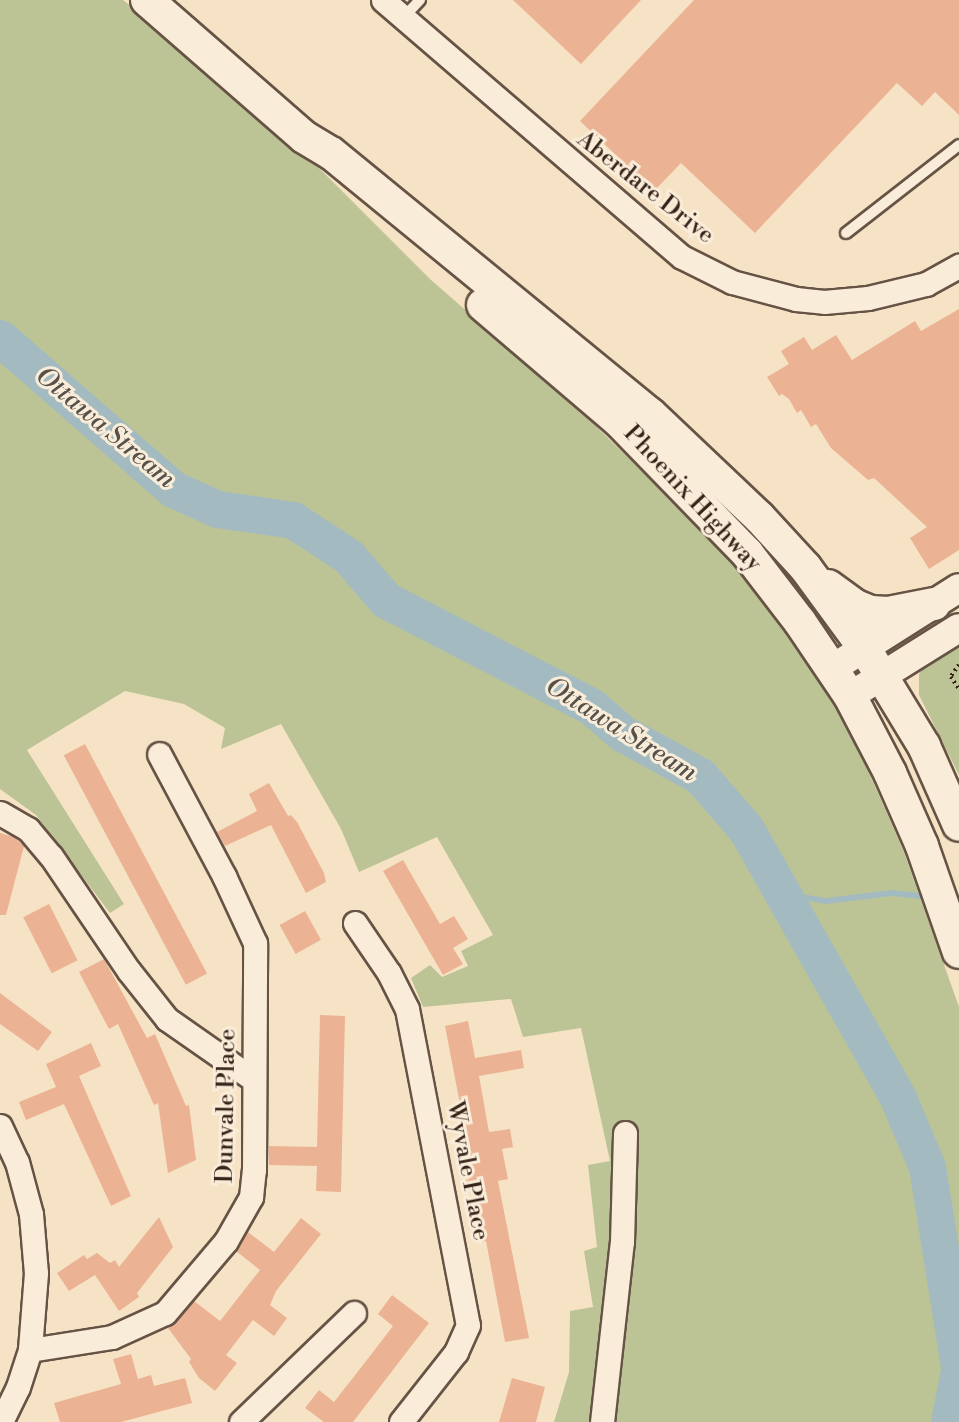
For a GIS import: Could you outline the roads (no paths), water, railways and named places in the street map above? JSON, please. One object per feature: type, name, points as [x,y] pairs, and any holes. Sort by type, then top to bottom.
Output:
[{"type":"main road","name":"Phoenix Highway","points":[[147,0],[304,137],[331,153],[650,414],[759,517],[805,568],[865,649],[924,746],[959,825]]},
{"type":"main road","name":"Phoenix Highway","points":[[304,137],[319,159],[351,188],[619,421],[747,553],[833,668],[850,696],[917,834],[959,952]]},
{"type":"main road","points":[[805,568],[839,595],[872,612],[899,611],[946,596]]},
{"type":"street","name":"Aberdare Drive","points":[[383,0],[682,257],[732,282],[796,299],[824,302],[868,298],[926,284],[959,266]]},
{"type":"street","points":[[833,668],[946,596]]},
{"type":"street","points":[[850,696],[959,628]]},
{"type":"street","name":"Dunvale Place","points":[[30,1350],[112,1337],[165,1313],[185,1292],[242,1219],[251,1198],[254,1170],[253,1079],[257,960],[254,943],[224,876],[159,754]]},
{"type":"street","points":[[0,813],[11,816],[28,829],[51,856],[129,971],[167,1019],[253,1079]]},
{"type":"street","name":"Wyvale Place","points":[[355,923],[388,973],[407,1009],[468,1325],[456,1352],[401,1422]]},
{"type":"street","points":[[0,1126],[18,1162],[31,1214],[36,1273],[30,1350],[9,1383],[1,1422]]},
{"type":"street","points":[[602,1422],[622,1242],[625,1133]]},
{"type":"street","points":[[241,1422],[354,1313]]},
{"type":"lane","points":[[403,18],[420,0]]},
{"type":"lane","points":[[846,233],[959,145]]},
{"type":"waterway","name":"Ottawa Stream","points":[[0,338],[173,489],[217,509],[293,520],[348,556],[386,600],[592,707],[622,733],[700,776],[746,829],[898,1098],[927,1167],[959,1367]]},
{"type":"waterway","points":[[784,894],[826,901],[892,893],[921,896]]},
{"type":"waterway","name":"Ottawa Stream","points":[[949,1422],[959,1370]]}]
